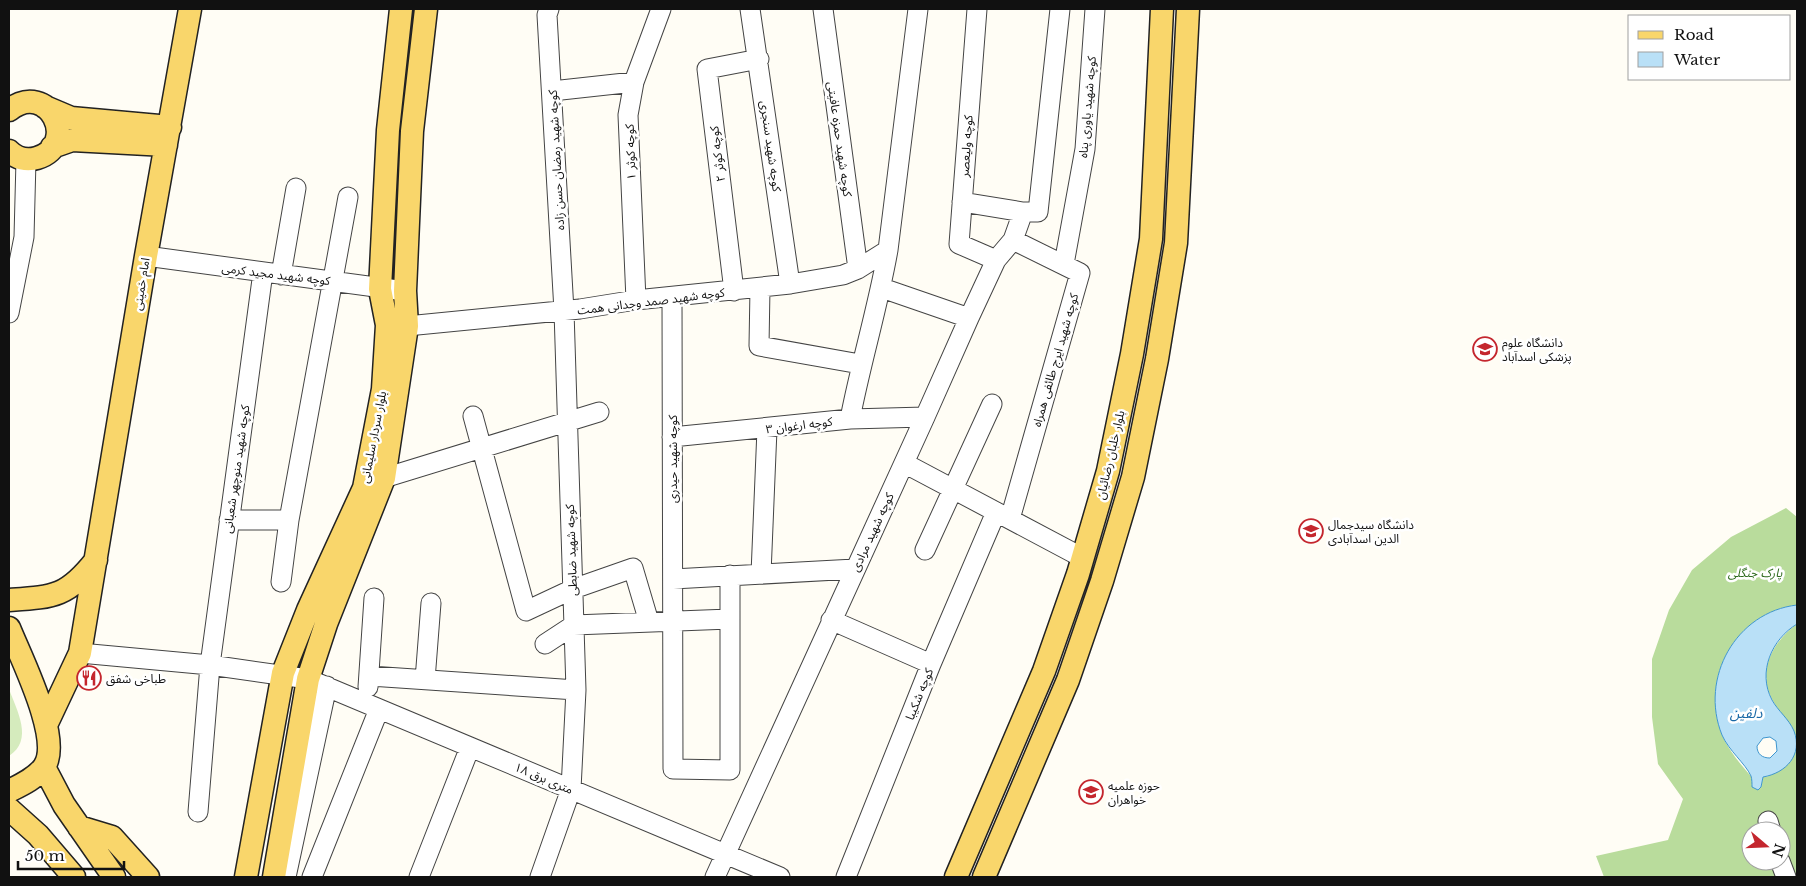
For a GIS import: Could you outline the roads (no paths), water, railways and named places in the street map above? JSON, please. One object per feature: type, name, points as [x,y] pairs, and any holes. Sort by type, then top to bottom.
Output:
[{"type":"main road","name":"امام خمینی","points":[[47,724],[80,652],[97,560],[146,256],[190,9]]},
{"type":"main road","name":"بلوار سردار سلیمانی","points":[[274,877],[318,682],[326,624],[384,478],[397,326],[380,288],[388,130],[401,9]]},
{"type":"main road","name":"بلوار سردار سلیمانی","points":[[246,877],[283,673],[308,610],[364,488],[383,389],[405,291],[412,131],[426,9]]},
{"type":"main road","name":"بلوار خلبان رضائیان","points":[[956,877],[1044,671],[1082,558],[1108,471],[1132,354],[1151,239],[1162,9]]},
{"type":"main road","name":"بلوار خلبان رضائیان","points":[[984,877],[1068,680],[1102,581],[1133,477],[1157,359],[1176,243],[1188,9]]},
{"type":"main road","points":[[12,103],[36,102],[71,118],[168,136]]},
{"type":"main road","points":[[46,106],[56,121],[58,130],[52,147]]},
{"type":"main road","points":[[17,155],[41,157],[52,147],[72,140],[168,136]]},
{"type":"main road","points":[[9,600],[40,598],[61,593],[79,581],[97,560]]},
{"type":"main road","points":[[9,628],[47,724],[50,743],[44,767],[34,776],[9,791]]},
{"type":"main road","points":[[44,767],[64,805],[114,877]]},
{"type":"main road","points":[[9,809],[38,834],[68,874]]},
{"type":"main road","points":[[79,826],[112,837],[148,877]]},
{"type":"street","name":"کوچه شهید رمضان حسن زاده","points":[[549,9],[547,15],[564,310]]},
{"type":"street","name":"کوچه کوثر ۱","points":[[636,300],[628,115],[634,82],[661,9]]},
{"type":"street","name":"کوچه شهید سنجری","points":[[750,9],[759,59],[790,284]]},
{"type":"street","name":"کوچه شهید حمزه عافیتی","points":[[823,9],[858,269]]},
{"type":"street","points":[[850,419],[860,364],[882,288],[918,9]]},
{"type":"street","name":"کوچه ولیعصر","points":[[977,9],[959,244],[996,260]]},
{"type":"street","name":"کوچه شهید مرادی","points":[[714,877],[925,417],[968,318],[996,260],[1013,240],[1030,212],[1060,9]]},
{"type":"street","name":"کوچه شهید یاوری پناه","points":[[1064,264],[1086,149],[1095,9]]},
{"type":"street","name":"کوچه کوثر ۲","points":[[734,291],[707,69],[759,59]]},
{"type":"street","points":[[552,91],[634,82]]},
{"type":"street","points":[[9,313],[24,237],[17,184],[17,155]]},
{"type":"street","points":[[281,275],[296,188]]},
{"type":"street","points":[[280,582],[289,520],[348,197]]},
{"type":"street","points":[[962,202],[1030,212]]},
{"type":"street","name":"کوچه شهید ایرج طائفی همراه","points":[[1003,516],[1080,273],[1013,240]]},
{"type":"street","name":"کوچه شهید صمد وجدانی همت","points":[[397,326],[564,310],[636,300],[790,284],[843,275],[858,269],[888,250]]},
{"type":"street","name":"کوچه شهید مجید کرمی","points":[[146,256],[405,291]]},
{"type":"street","name":"کوچه شهید منوچهر شعبانی","points":[[198,812],[210,665],[263,272]]},
{"type":"street","points":[[760,288],[759,346],[860,364]]},
{"type":"street","points":[[882,288],[968,318]]},
{"type":"street","name":"کوچه شهید حیدری","points":[[672,296],[673,769],[730,770],[730,619]]},
{"type":"street","name":"کوچه شهید ضابطی","points":[[540,877],[571,789],[576,690],[564,310]]},
{"type":"street","points":[[925,550],[992,404]]},
{"type":"street","points":[[384,478],[599,412]]},
{"type":"street","points":[[473,416],[483,447],[526,611],[573,589],[633,568],[649,622]]},
{"type":"street","name":"کوچه ارغوان ۳","points":[[672,437],[850,419],[925,417]]},
{"type":"street","points":[[761,574],[767,428]]},
{"type":"street","points":[[904,463],[1082,558]]},
{"type":"street","name":"کوچه شکیبا","points":[[846,877],[931,664],[1003,516]]},
{"type":"street","points":[[229,520],[289,520]]},
{"type":"street","points":[[673,579],[855,569]]},
{"type":"street","points":[[545,644],[574,625],[730,619],[730,575]]},
{"type":"street","points":[[312,877],[372,705],[370,676],[374,598]]},
{"type":"street","points":[[425,680],[431,603]]},
{"type":"street","points":[[831,620],[931,664]]},
{"type":"street","name":"۱۸ متری برق","points":[[80,652],[283,673],[318,682],[780,877]]},
{"type":"street","points":[[370,676],[576,690]]},
{"type":"street","points":[[286,877],[318,682]]},
{"type":"street","points":[[420,877],[470,747]]},
{"type":"water","name":"دلفین","points":[[1797,605],[1797,624],[1780,638],[1774,647],[1767,668],[1766,678],[1772,700],[1794,731],[1796,748],[1790,762],[1785,767],[1779,772],[1763,777],[1761,787],[1758,790],[1752,787],[1748,771],[1722,735],[1716,713],[1715,692],[1720,671],[1728,651],[1740,634],[1756,620],[1775,610]],"holes":[[[1770,737],[1776,741],[1777,751],[1770,758],[1759,753],[1757,746],[1763,738]]]},
{"type":"place","name":"دانشگاه علوم پزشکی اسدآباد","points":[[1485,349]]},
{"type":"place","name":"دانشگاه سیدجمال الدین اسدآبادی","points":[[1311,531]]},
{"type":"place","name":"طباخی شفق","points":[[89,678]]},
{"type":"place","name":"حوزه علمیه خواهران","points":[[1091,792]]},
{"type":"park label","name":"پارک جنگلی","points":[[1755,572]]}]
